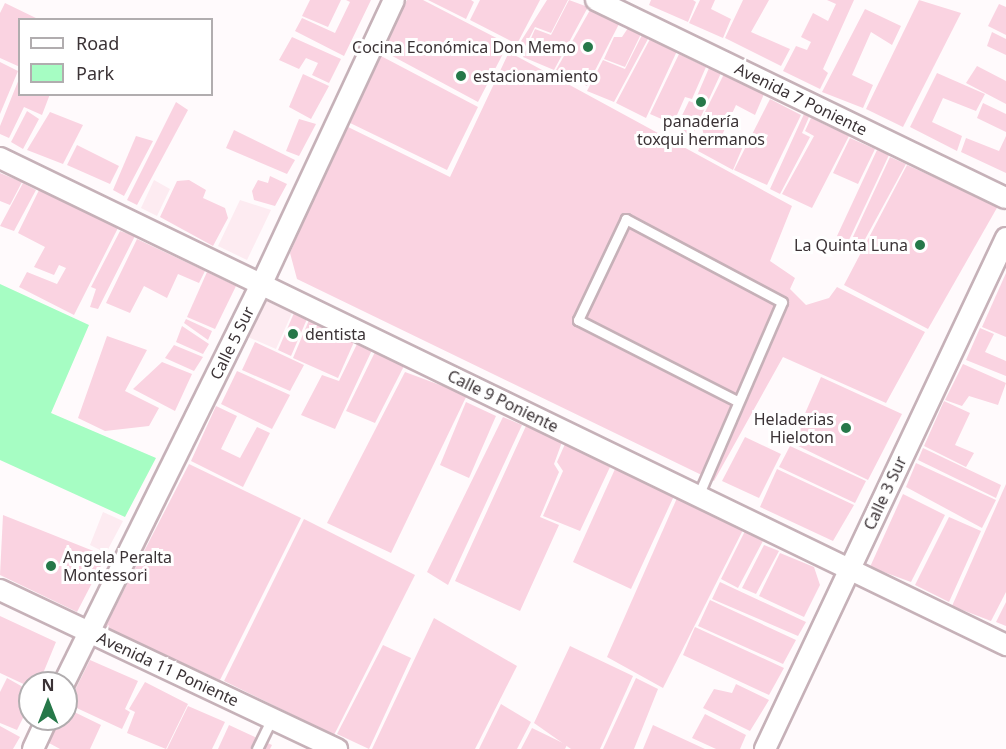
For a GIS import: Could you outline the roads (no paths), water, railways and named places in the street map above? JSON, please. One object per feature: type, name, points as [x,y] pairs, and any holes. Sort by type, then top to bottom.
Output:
[{"type":"street","name":"Calle 5 Sur","points":[[70,671],[262,283],[394,0]]},
{"type":"street","name":"Avenida 7 Poniente","points":[[596,0],[1006,198]]},
{"type":"street","name":"Calle 9 Poniente","points":[[0,158],[1006,645]]},
{"type":"street","name":"Calle 3 Sur","points":[[765,749],[1006,238]]},
{"type":"street","name":"Avenida 11 Poniente","points":[[0,590],[337,749]]},
{"type":"street","points":[[33,749],[41,731]]},
{"type":"lane","points":[[698,496],[737,401],[782,302],[626,219],[578,320],[737,401]]},
{"type":"lane","points":[[257,749],[272,718]]},
{"type":"place","name":"Cocina Económica Don Memo","points":[[588,47]]},
{"type":"place","name":"estacionamiento","points":[[461,76]]},
{"type":"place","name":"panadería toxqui hermanos","points":[[701,102]]},
{"type":"place","name":"La Quinta Luna","points":[[920,245]]},
{"type":"place","name":"dentista","points":[[293,334]]},
{"type":"place","name":"Heladerias Hieloton","points":[[846,428]]},
{"type":"place","name":"Angela Peralta Montessori","points":[[51,566]]}]
